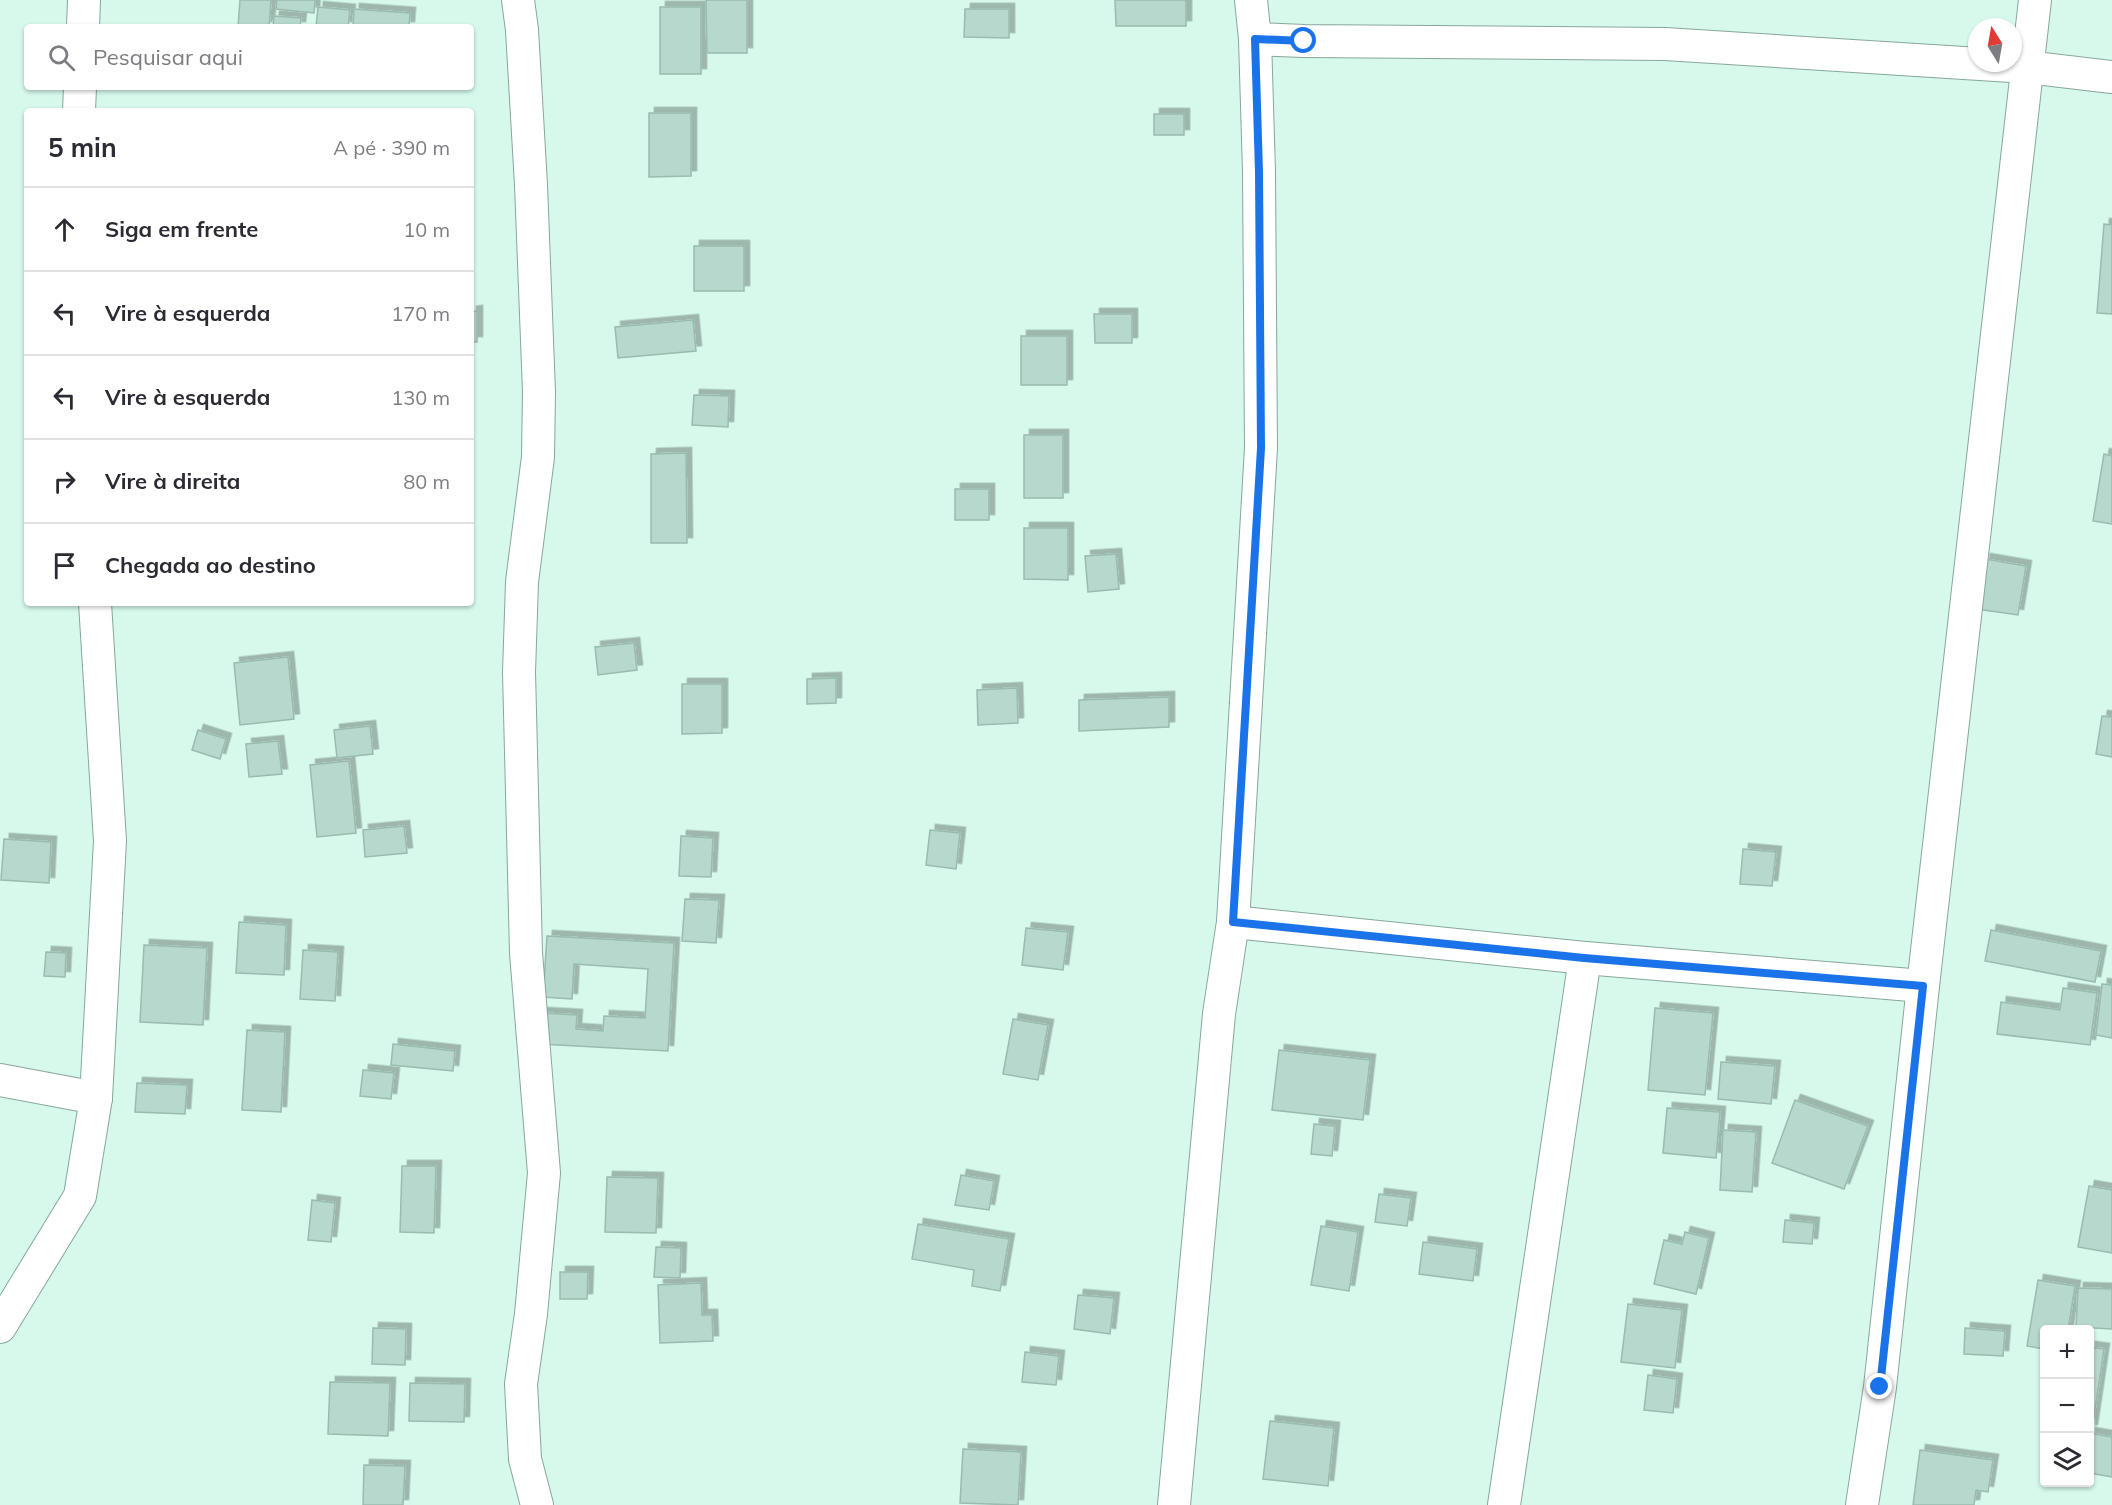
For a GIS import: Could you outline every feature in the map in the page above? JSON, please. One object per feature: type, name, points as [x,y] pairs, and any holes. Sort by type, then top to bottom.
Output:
[{"type":"street","points":[[83,24],[84,0]]},
{"type":"street","points":[[518,0],[522,30],[530,174],[539,392],[538,457],[522,582],[519,672],[526,953],[544,1173],[531,1314],[521,1384],[525,1459],[537,1505]]},
{"type":"street","points":[[1173,1505],[1219,1014],[1233,922],[1261,448],[1259,172],[1255,39],[1251,0]]},
{"type":"street","points":[[1862,1505],[1880,1387],[1923,986],[2035,0]]},
{"type":"street","points":[[1255,39],[1665,44],[2027,67],[2112,77]]},
{"type":"street","points":[[79,108],[80,90]]},
{"type":"street","points":[[0,1327],[80,1196],[96,1098],[110,841],[95,606]]},
{"type":"street","points":[[1233,922],[1584,958],[1923,986]]},
{"type":"street","points":[[1504,1505],[1584,958]]},
{"type":"street","points":[[0,1080],[96,1098]]},
{"type":"building","points":[[240,0],[271,0],[269,24],[238,24]]},
{"type":"building","points":[[277,0],[315,0],[314,13],[276,9]]},
{"type":"building","points":[[706,0],[747,0],[747,53],[707,53]]},
{"type":"building","points":[[1115,0],[1186,0],[1186,26],[1116,26]]},
{"type":"building","points":[[318,7],[350,10],[348,24],[316,24]]},
{"type":"building","points":[[660,7],[701,7],[701,74],[660,74]]},
{"type":"building","points":[[354,9],[410,13],[409,24],[353,24]]},
{"type":"building","points":[[965,9],[1009,9],[1009,38],[964,37]]},
{"type":"building","points":[[274,16],[301,18],[300,24],[273,24]]},
{"type":"building","points":[[649,113],[691,113],[691,176],[649,177]]},
{"type":"building","points":[[1154,114],[1184,114],[1184,135],[1154,135]]},
{"type":"building","points":[[2104,224],[2112,225],[2112,314],[2097,313]]},
{"type":"building","points":[[694,246],[744,246],[744,291],[694,291]]},
{"type":"building","points":[[477,311],[477,342],[474,342],[474,312]]},
{"type":"building","points":[[1094,314],[1132,314],[1132,343],[1095,343]]},
{"type":"building","points":[[693,320],[696,351],[618,358],[615,327]]},
{"type":"building","points":[[1021,336],[1067,336],[1067,385],[1021,385]]},
{"type":"building","points":[[694,395],[729,396],[728,427],[692,425]]},
{"type":"building","points":[[1024,435],[1063,435],[1063,498],[1024,498]]},
{"type":"building","points":[[686,453],[687,543],[651,543],[651,454]]},
{"type":"building","points":[[2104,454],[2112,456],[2112,524],[2093,521]]},
{"type":"building","points":[[955,489],[989,489],[989,520],[955,520]]},
{"type":"building","points":[[1024,528],[1068,528],[1068,580],[1024,579]]},
{"type":"building","points":[[1116,554],[1119,589],[1088,592],[1085,556]]},
{"type":"building","points":[[1985,559],[2026,566],[2018,615],[1977,609]]},
{"type":"building","points":[[634,643],[637,670],[598,675],[595,647]]},
{"type":"building","points":[[288,657],[294,719],[240,725],[234,663]]},
{"type":"building","points":[[836,678],[836,703],[807,704],[807,679]]},
{"type":"building","points":[[682,684],[722,684],[722,733],[682,734]]},
{"type":"building","points":[[1017,688],[1018,723],[978,725],[977,690]]},
{"type":"building","points":[[1169,697],[1169,727],[1079,731],[1079,700]]},
{"type":"building","points":[[2102,716],[2112,717],[2112,757],[2096,754]]},
{"type":"building","points":[[370,726],[373,754],[337,758],[334,730]]},
{"type":"building","points":[[198,730],[226,739],[220,759],[192,750]]},
{"type":"building","points":[[278,741],[282,774],[249,777],[246,744]]},
{"type":"building","points":[[349,761],[356,833],[317,837],[310,765]]},
{"type":"building","points":[[404,826],[407,853],[365,857],[363,830]]},
{"type":"building","points":[[930,830],[960,833],[956,869],[926,865]]},
{"type":"building","points":[[681,836],[713,838],[711,877],[679,876]]},
{"type":"building","points":[[4,839],[51,842],[49,883],[1,880]]},
{"type":"building","points":[[1743,849],[1776,852],[1772,886],[1740,884]]},
{"type":"building","points":[[685,899],[719,900],[716,943],[682,941]]},
{"type":"building","points":[[239,922],[286,925],[284,975],[236,973]]},
{"type":"building","points":[[1026,928],[1068,932],[1063,970],[1022,965]]},
{"type":"building","points":[[1991,930],[2101,951],[2095,982],[1985,961]]},
{"type":"building","points":[[547,936],[674,943],[668,1051],[540,1044],[542,1013],[577,1015],[576,1029],[603,1031],[604,1016],[645,1018],[648,969],[574,964],[572,999],[543,997]]},
{"type":"building","points":[[144,945],[207,948],[203,1025],[140,1022]]},
{"type":"building","points":[[303,950],[338,952],[335,1001],[300,999]]},
{"type":"building","points":[[46,952],[66,953],[65,977],[44,976]]},
{"type":"building","points":[[2102,984],[2112,985],[2112,1038],[2096,1035]]},
{"type":"building","points":[[2063,988],[2097,993],[2090,1045],[1997,1034],[2001,1002],[2060,1010]]},
{"type":"building","points":[[1655,1008],[1713,1013],[1705,1095],[1648,1090]]},
{"type":"building","points":[[1013,1019],[1048,1025],[1038,1080],[1003,1074]]},
{"type":"building","points":[[247,1030],[285,1032],[281,1112],[242,1110]]},
{"type":"building","points":[[393,1044],[455,1051],[453,1071],[391,1065]]},
{"type":"building","points":[[1279,1050],[1370,1060],[1363,1120],[1272,1110]]},
{"type":"building","points":[[1721,1062],[1775,1066],[1771,1104],[1718,1099]]},
{"type":"building","points":[[363,1070],[394,1073],[391,1099],[360,1096]]},
{"type":"building","points":[[137,1083],[187,1085],[185,1114],[135,1112]]},
{"type":"building","points":[[1795,1100],[1868,1126],[1844,1189],[1772,1163]]},
{"type":"building","points":[[1667,1108],[1720,1112],[1716,1158],[1663,1153]]},
{"type":"building","points":[[1314,1124],[1335,1126],[1332,1156],[1311,1154]]},
{"type":"building","points":[[1723,1130],[1756,1132],[1752,1192],[1720,1190]]},
{"type":"building","points":[[402,1166],[436,1166],[434,1233],[400,1232]]},
{"type":"building","points":[[961,1175],[994,1181],[989,1210],[955,1205]]},
{"type":"building","points":[[607,1177],[658,1178],[656,1233],[605,1232]]},
{"type":"building","points":[[2089,1186],[2112,1190],[2112,1253],[2078,1247]]},
{"type":"building","points":[[1379,1194],[1411,1198],[1407,1226],[1375,1222]]},
{"type":"building","points":[[312,1200],[335,1203],[331,1242],[308,1240]]},
{"type":"building","points":[[1785,1220],[1814,1223],[1812,1244],[1783,1242]]},
{"type":"building","points":[[918,1224],[1009,1239],[1000,1291],[972,1286],[974,1270],[912,1259]]},
{"type":"building","points":[[1321,1226],[1358,1232],[1349,1291],[1311,1285]]},
{"type":"building","points":[[1685,1232],[1709,1238],[1696,1294],[1654,1284],[1664,1240],[1682,1244]]},
{"type":"building","points":[[1423,1242],[1477,1249],[1473,1281],[1419,1274]]},
{"type":"building","points":[[656,1247],[681,1248],[680,1278],[654,1277]]},
{"type":"building","points":[[560,1272],[588,1272],[587,1299],[560,1299]]},
{"type":"building","points":[[2038,1280],[2075,1286],[2069,1325],[2040,1325],[2040,1348],[2027,1346]]},
{"type":"building","points":[[701,1283],[702,1315],[712,1315],[713,1341],[660,1343],[658,1285]]},
{"type":"building","points":[[2078,1288],[2112,1289],[2112,1329],[2094,1328],[2094,1325],[2076,1325]]},
{"type":"building","points":[[1078,1295],[1114,1298],[1110,1334],[1074,1329]]},
{"type":"building","points":[[1628,1304],[1682,1310],[1675,1368],[1621,1362]]},
{"type":"building","points":[[373,1328],[406,1329],[405,1365],[372,1364]]},
{"type":"building","points":[[1965,1328],[2005,1331],[2003,1356],[1964,1354]]},
{"type":"building","points":[[2094,1348],[2104,1349],[2094,1416]]},
{"type":"building","points":[[1025,1352],[1059,1356],[1056,1385],[1022,1382]]},
{"type":"building","points":[[1648,1375],[1677,1379],[1673,1413],[1644,1410]]},
{"type":"building","points":[[330,1382],[390,1383],[388,1436],[328,1434]]},
{"type":"building","points":[[410,1383],[465,1384],[464,1422],[409,1421]]},
{"type":"building","points":[[1270,1421],[1334,1428],[1328,1486],[1263,1479]]},
{"type":"building","points":[[2094,1434],[2112,1437],[2112,1477],[2094,1474]]},
{"type":"building","points":[[963,1449],[1021,1452],[1018,1505],[960,1503]]},
{"type":"building","points":[[1920,1450],[1993,1460],[1988,1492],[1976,1490],[1974,1505],[1913,1505]]},
{"type":"building","points":[[364,1465],[405,1466],[403,1505],[363,1505]]},
{"type":"route","points":[[1304,41],[1255,39],[1259,172],[1261,448],[1233,922],[1584,958],[1923,986],[1880,1387]]}]
